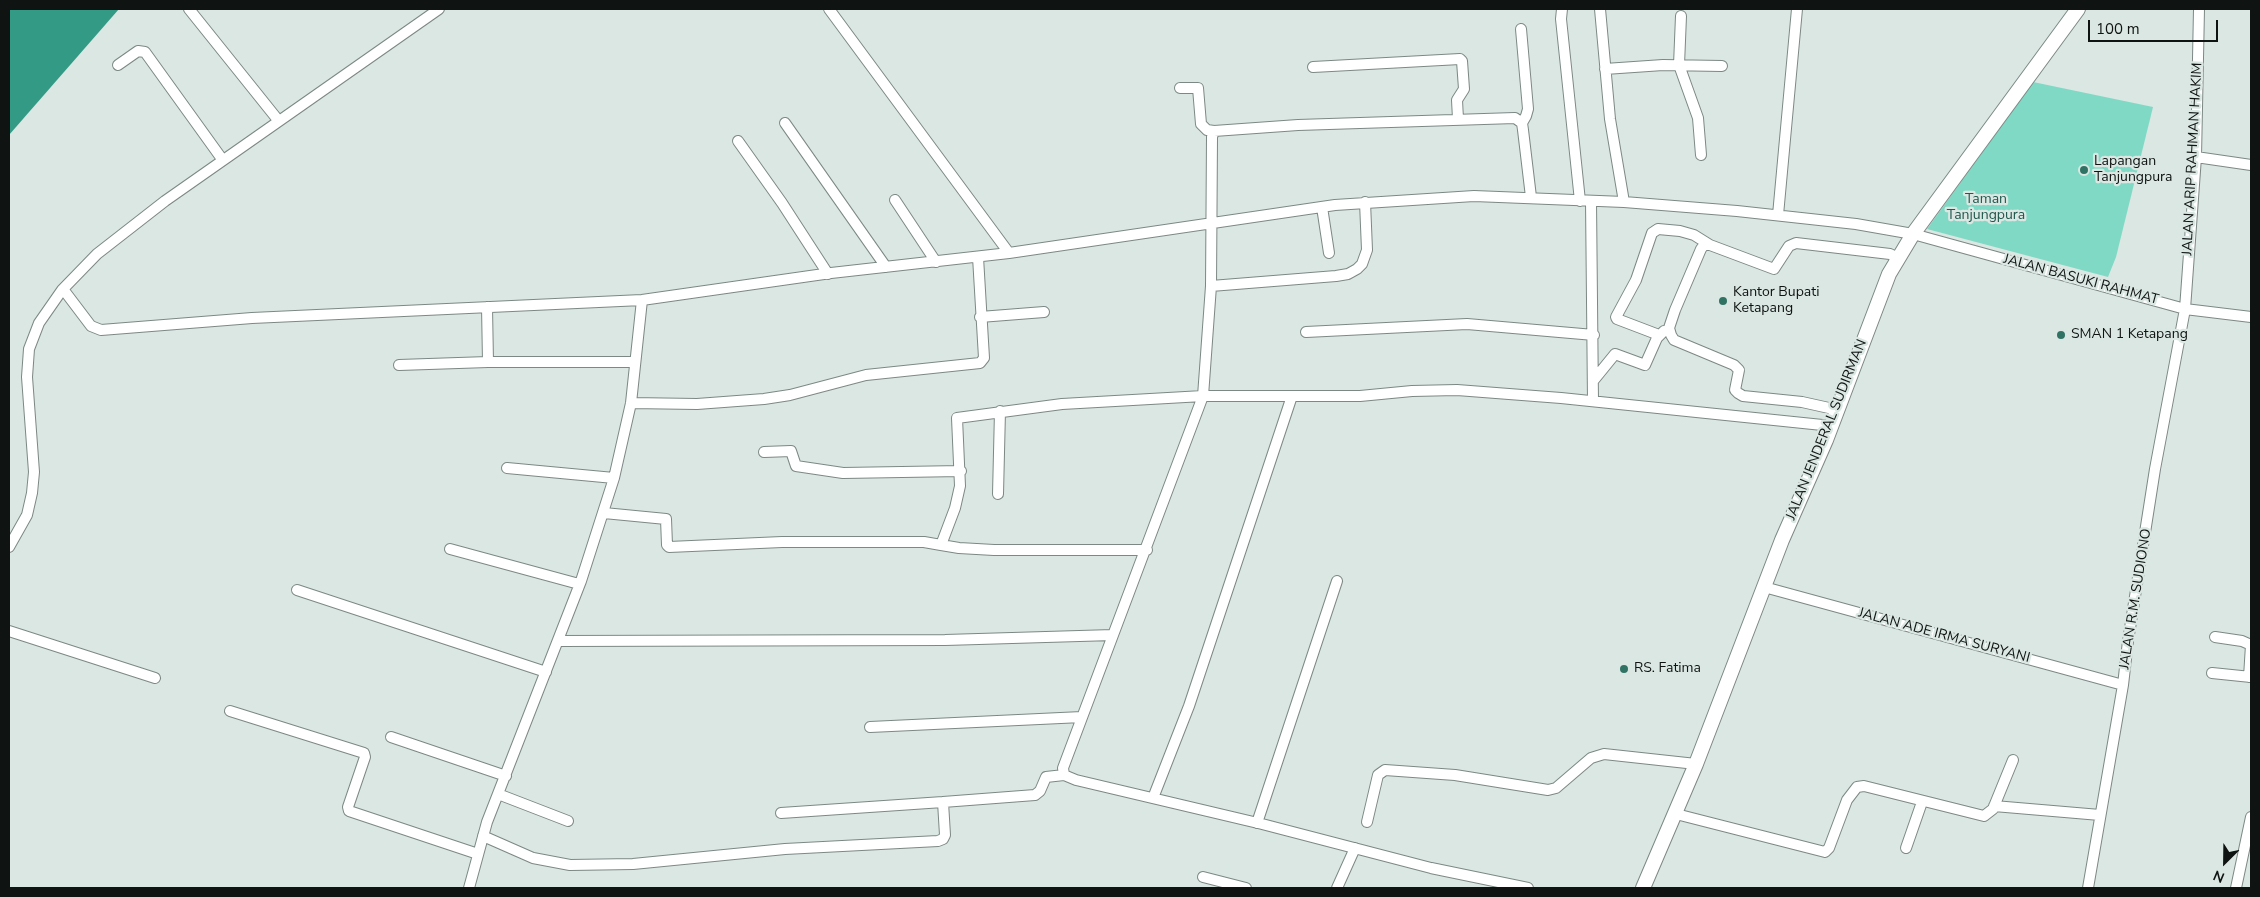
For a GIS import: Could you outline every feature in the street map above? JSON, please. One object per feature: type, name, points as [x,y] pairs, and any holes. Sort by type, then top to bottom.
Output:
[{"type":"main road","name":"JALAN JENDERAL SUDIRMAN","points":[[1643,888],[1696,764],[1782,540],[1832,426],[1883,288],[1913,234],[2078,10]]},
{"type":"street","points":[[9,547],[27,514],[32,493],[34,472],[27,377],[29,349],[39,323],[63,290],[97,254],[124,232],[222,159],[439,9]]},
{"type":"street","points":[[829,9],[1009,253]]},
{"type":"street","points":[[1562,9],[1561,19],[1580,201]]},
{"type":"street","points":[[1600,9],[1610,119],[1624,202]]},
{"type":"street","points":[[1778,215],[1797,9]]},
{"type":"street","name":"JALAN ARIP RAHMAN HAKIM","points":[[2185,309],[2196,157],[2199,9]]},
{"type":"street","points":[[190,10],[278,120]]},
{"type":"street","points":[[1681,16],[1679,65],[1698,118],[1701,155]]},
{"type":"street","points":[[1520,29],[1528,109],[1522,123],[1531,197]]},
{"type":"street","points":[[118,65],[138,51],[145,52],[222,159]]},
{"type":"street","points":[[1313,67],[1460,59],[1462,61],[1464,89],[1457,100],[1458,120]]},
{"type":"street","points":[[1605,69],[1679,65],[1722,66]]},
{"type":"street","points":[[1180,88],[1198,88],[1201,124],[1207,130],[1214,131],[1269,126],[1512,117],[1522,123]]},
{"type":"street","points":[[785,123],[886,267]]},
{"type":"street","points":[[1064,775],[1064,763],[1203,396],[1211,286],[1212,135],[1214,131]]},
{"type":"street","points":[[738,142],[782,203],[828,274]]},
{"type":"street","points":[[2196,157],[2251,164]]},
{"type":"street","name":"JALAN BASUKI RAHMAT","points":[[63,290],[92,326],[101,330],[252,318],[642,300],[828,274],[1009,253],[1211,225],[1322,207],[1365,202],[1466,196],[1624,202],[1778,215],[1856,224],[1913,234],[2185,309],[2251,317]]},
{"type":"street","points":[[895,200],[936,262]]},
{"type":"street","points":[[1591,201],[1594,335],[1593,401]]},
{"type":"street","points":[[1211,286],[1336,276],[1357,270],[1362,264],[1366,250],[1365,202]]},
{"type":"street","points":[[1322,207],[1329,253]]},
{"type":"street","points":[[1659,335],[1617,320],[1616,317],[1636,280],[1652,232],[1658,229],[1680,231],[1694,235],[1710,245],[1774,270],[1789,246],[1796,243],[1890,254],[1898,258]]},
{"type":"street","points":[[1593,381],[1615,354],[1645,365],[1659,335],[1669,328],[1701,249],[1704,245],[1710,245]]},
{"type":"street","points":[[631,403],[697,404],[764,399],[790,395],[866,375],[980,362],[984,358],[980,317],[978,257]]},
{"type":"street","points":[[469,888],[483,836],[498,794],[580,584],[604,513],[631,403],[642,300]]},
{"type":"street","points":[[487,307],[488,362]]},
{"type":"street","name":"JALAN R.M. SUDIONO","points":[[2088,888],[2123,685],[2156,470],[2185,309]]},
{"type":"street","points":[[980,317],[1044,312]]},
{"type":"street","points":[[1306,332],[1458,324],[1594,335]]},
{"type":"street","points":[[1669,328],[1674,340],[1734,365],[1738,370],[1735,390],[1738,394],[1802,402],[1838,410]]},
{"type":"street","points":[[399,365],[488,362],[635,362]]},
{"type":"street","points":[[941,545],[958,500],[961,471],[957,418],[1000,411],[1062,404],[1203,396],[1360,396],[1412,391],[1457,390],[1593,401],[1832,426]]},
{"type":"street","points":[[1153,798],[1190,706],[1292,396]]},
{"type":"street","points":[[998,494],[1000,411]]},
{"type":"street","points":[[764,452],[790,450],[796,466],[843,473],[961,471]]},
{"type":"street","points":[[507,468],[614,478]]},
{"type":"street","points":[[604,513],[666,519],[667,546],[669,547],[782,542],[924,542],[959,548],[994,550],[1146,550]]},
{"type":"street","points":[[450,548],[580,584]]},
{"type":"street","points":[[1257,823],[1337,580]]},
{"type":"street","name":"JALAN ADE IRMA SURYANI","points":[[1764,587],[2123,685]]},
{"type":"street","points":[[297,590],[546,672]]},
{"type":"street","points":[[9,631],[155,678]]},
{"type":"street","points":[[558,641],[945,640],[1113,635]]},
{"type":"street","points":[[2212,673],[2250,677],[2251,645],[2242,641],[2215,637]]},
{"type":"street","points":[[230,711],[364,753],[365,756],[348,807],[349,811],[478,854]]},
{"type":"street","points":[[870,726],[1082,717]]},
{"type":"street","points":[[391,737],[506,776]]},
{"type":"street","points":[[1367,822],[1378,775],[1385,770],[1436,772],[1548,790],[1556,788],[1591,758],[1604,754],[1696,764]]},
{"type":"street","points":[[1676,814],[1825,852],[1829,848],[1847,800],[1857,787],[1864,786],[1979,815],[1988,814],[1994,806],[2013,760]]},
{"type":"street","points":[[781,812],[1036,795],[1040,791],[1046,777],[1064,775],[1076,780],[1257,823],[1431,868],[1528,888]]},
{"type":"street","points":[[498,794],[568,821]]},
{"type":"street","points":[[483,836],[525,855],[559,864],[633,864],[785,848],[938,841],[943,839],[946,834],[943,802]]},
{"type":"street","points":[[1906,848],[1922,802]]},
{"type":"street","points":[[1994,806],[2100,815]]},
{"type":"street","points":[[2236,888],[2251,818]]},
{"type":"street","points":[[1336,888],[1355,848]]},
{"type":"street","points":[[1203,877],[1246,888]]},
{"type":"green space","name":"Taman Tanjungpura","points":[[2033,82],[2153,107],[2116,257],[2108,277],[1927,229]]},
{"type":"shaded area","points":[[9,9],[119,9],[9,135]]},
{"type":"place","name":"Lapangan Tanjungpura","points":[[2084,170]]},
{"type":"place","name":"Kantor Bupati Ketapang","points":[[1723,301]]},
{"type":"place","name":"SMAN 1 Ketapang","points":[[2061,335]]},
{"type":"place","name":"RS. Fatima","points":[[1624,669]]}]
